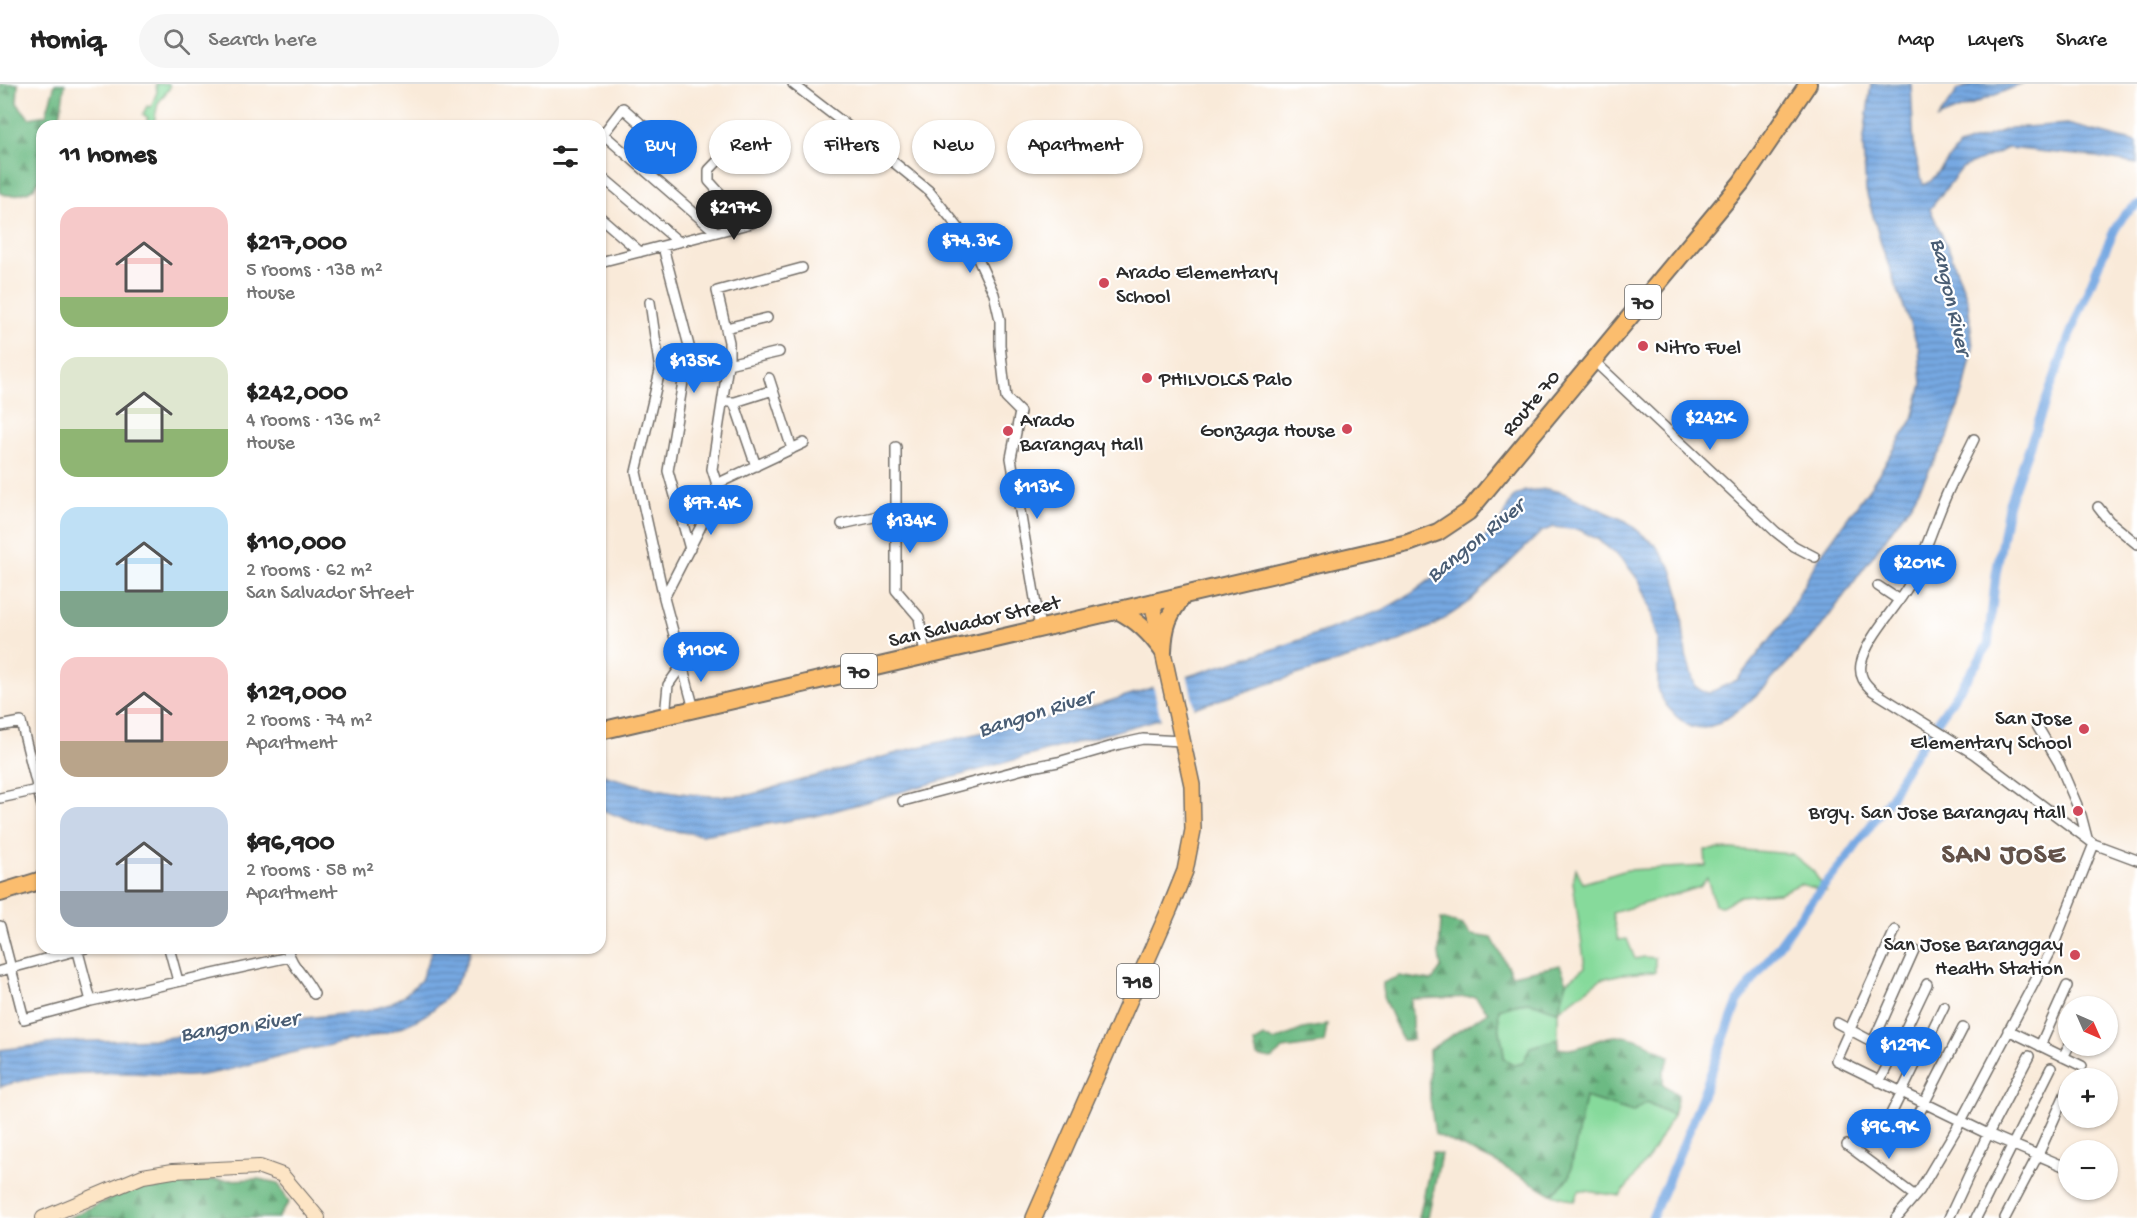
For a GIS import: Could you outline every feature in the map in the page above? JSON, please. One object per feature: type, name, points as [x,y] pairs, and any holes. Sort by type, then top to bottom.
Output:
[{"type":"highway","name":"Route 70","points":[[1184,595],[1408,543],[1438,532],[1468,512],[1740,183],[1808,84]]},
{"type":"highway","name":"San Salvador Street","points":[[606,730],[1184,595]]},
{"type":"highway","points":[[1165,658],[1164,631],[1168,617],[1184,595]]},
{"type":"highway","points":[[1118,610],[1142,625],[1152,635],[1165,658]]},
{"type":"highway","points":[[0,892],[36,882]]},
{"type":"main road","name":"718","points":[[1034,1218],[1170,908],[1185,871],[1193,830],[1192,785],[1152,602]]},
{"type":"street","points":[[793,84],[929,191],[957,226],[982,267],[994,294],[1000,320],[1000,345],[1006,398],[1020,412],[1011,458],[1024,522],[1040,628]]},
{"type":"street","points":[[606,130],[623,108],[637,120]]},
{"type":"street","points":[[606,140],[716,232]]},
{"type":"street","points":[[606,258],[663,247],[752,223],[717,191],[709,181],[709,174]]},
{"type":"street","points":[[606,180],[679,242]]},
{"type":"street","points":[[606,222],[640,252]]},
{"type":"street","points":[[663,247],[689,346],[668,471],[690,549]]},
{"type":"street","points":[[718,488],[712,469],[728,364],[729,342],[717,291],[802,268]]},
{"type":"street","points":[[650,302],[660,371],[636,472],[664,598],[694,709]]},
{"type":"street","points":[[726,328],[767,318]]},
{"type":"street","points":[[728,364],[779,352]]},
{"type":"street","points":[[1594,361],[1776,532],[1794,546],[1815,557]]},
{"type":"street","points":[[769,378],[792,449]]},
{"type":"street","points":[[721,402],[734,402],[773,390]]},
{"type":"street","points":[[734,402],[756,466]]},
{"type":"street","points":[[1974,439],[1946,495],[1922,557],[1862,660],[1862,680],[1873,691],[1974,754],[2090,841],[2137,860]]},
{"type":"street","points":[[664,598],[721,482],[804,443]]},
{"type":"street","points":[[896,447],[896,590],[919,617],[925,655]]},
{"type":"street","points":[[2098,507],[2109,521],[2137,544]]},
{"type":"street","points":[[842,524],[896,512]]},
{"type":"street","points":[[1878,586],[1899,600]]},
{"type":"street","points":[[665,716],[668,685],[682,665]]},
{"type":"street","points":[[0,726],[21,722],[36,775]]},
{"type":"street","points":[[2036,724],[2059,763],[2077,805]]},
{"type":"street","points":[[903,801],[1078,757],[1120,744],[1181,737]]},
{"type":"street","points":[[0,798],[36,790]]},
{"type":"street","points":[[1896,1218],[1915,1196],[1961,1121],[2052,949],[2090,841],[2081,815]]},
{"type":"street","points":[[0,926],[24,1019],[280,954]]},
{"type":"street","points":[[1895,930],[1836,1060],[1988,1134],[2058,1164]]},
{"type":"street","points":[[1873,1042],[1914,950]]},
{"type":"street","points":[[0,971],[62,954]]},
{"type":"street","points":[[81,954],[91,1001]]},
{"type":"street","points":[[171,954],[178,981]]},
{"type":"street","points":[[289,954],[293,965],[309,982],[314,994]]},
{"type":"street","points":[[1879,1082],[1927,984]]},
{"type":"street","points":[[2040,1046],[2067,986]]},
{"type":"street","points":[[1889,1118],[1944,1006]]},
{"type":"street","points":[[1837,1023],[1895,1051]]},
{"type":"street","points":[[1911,1129],[1963,1028]]},
{"type":"street","points":[[2008,1030],[2082,1066]]},
{"type":"street","points":[[1949,1218],[1988,1134],[2029,1056]]},
{"type":"street","points":[[1976,1218],[2051,1068]]},
{"type":"street","points":[[2005,1218],[2058,1110]]},
{"type":"street","points":[[1847,1145],[1915,1196]]},
{"type":"street","points":[[43,1218],[143,1176],[260,1167],[282,1175],[318,1218]]},
{"type":"green space","points":[[0,84],[18,84],[17,103],[29,118],[46,115],[55,84],[65,84],[60,116],[63,120],[36,120],[36,184],[23,193],[6,195],[0,193]]},
{"type":"green space","points":[[156,84],[169,84],[170,87],[158,103],[154,120],[147,120],[143,114],[147,106],[151,107],[157,92]]},
{"type":"green space","points":[[1730,849],[1792,854],[1813,871],[1826,891],[1800,884],[1780,893],[1740,896],[1722,906],[1715,905],[1707,878],[1700,887],[1612,913],[1618,940],[1627,939],[1635,959],[1655,958],[1655,972],[1622,974],[1601,979],[1558,1011],[1567,982],[1585,967],[1573,882],[1576,868],[1583,883],[1627,870],[1706,866],[1705,850]]},
{"type":"green space","points":[[1441,919],[1462,925],[1471,935],[1492,938],[1512,975],[1560,965],[1567,982],[1558,1011],[1530,1002],[1499,1009],[1504,1059],[1515,1065],[1523,1063],[1530,1047],[1558,1039],[1558,1048],[1571,1049],[1608,1037],[1633,1038],[1670,1057],[1663,1073],[1663,1084],[1678,1095],[1673,1115],[1647,1102],[1633,1112],[1585,1097],[1569,1178],[1552,1194],[1495,1162],[1435,1134],[1430,1100],[1429,1050],[1488,1012],[1475,997],[1411,999],[1413,1040],[1402,1040],[1383,997],[1383,983],[1399,976],[1432,981],[1441,968],[1439,954]]},
{"type":"green space","points":[[1530,1002],[1558,1011],[1558,1039],[1531,1047],[1523,1063],[1515,1065],[1504,1059],[1499,1009]]},
{"type":"green space","points":[[1327,1025],[1324,1043],[1283,1049],[1271,1059],[1257,1056],[1254,1043],[1264,1037],[1274,1041],[1303,1029]]},
{"type":"green space","points":[[1585,1097],[1633,1112],[1646,1102],[1673,1115],[1650,1156],[1620,1196],[1579,1190],[1575,1201],[1552,1194],[1569,1178]]},
{"type":"green space","points":[[1433,1152],[1441,1154],[1428,1218],[1419,1218]]},
{"type":"green space","points":[[259,1179],[278,1183],[289,1202],[278,1218],[68,1218],[147,1182]]},
{"type":"water","name":"Bangon River","points":[[1871,84],[1911,84],[1914,148],[1923,185],[1931,181],[1959,146],[2010,128],[2067,124],[2137,142],[2137,164],[2096,157],[2008,148],[1962,168],[1930,209],[1950,252],[1968,301],[1973,348],[1964,390],[1948,437],[1912,502],[1821,627],[1765,687],[1743,707],[1720,723],[1705,728],[1690,727],[1666,705],[1658,691],[1658,638],[1649,604],[1640,582],[1623,560],[1597,539],[1580,530],[1553,527],[1541,532],[1468,603],[1435,625],[1390,645],[1162,718],[816,816],[702,835],[646,827],[606,811],[606,776],[692,795],[749,795],[911,749],[1088,708],[1283,646],[1383,610],[1411,594],[1481,541],[1501,520],[1513,497],[1525,491],[1547,489],[1561,492],[1626,521],[1656,546],[1672,569],[1680,597],[1686,655],[1695,686],[1709,693],[1737,680],[1783,623],[1819,557],[1871,486],[1913,419],[1922,384],[1919,349],[1882,247],[1866,191],[1863,145]]},
{"type":"water","points":[[1972,84],[2022,84],[1938,118],[1958,90]]},
{"type":"water","points":[[431,954],[469,954],[459,978],[446,998],[428,1013],[385,1033],[202,1075],[78,1073],[19,1081],[0,1087],[0,1050],[65,1042],[159,1039],[262,1023],[367,1011],[390,1004],[406,994],[421,980]]},
{"type":"pier","points":[[1187,673],[1195,710],[1161,721],[1153,684]]},
{"type":"waterway","points":[[1652,1218],[1688,1133],[1738,1001],[1891,797],[1905,769],[1988,644],[1996,574],[2008,506],[2069,337],[2101,259],[2124,215],[2137,205]]},
{"type":"place","name":"Arado Elementary School","points":[[1104,283]]},
{"type":"place","name":"Nitro Fuel","points":[[1643,346]]},
{"type":"place","name":"PHILVOLCS Palo","points":[[1147,378]]},
{"type":"place","name":"Gonzaga House","points":[[1347,429]]},
{"type":"place","name":"Arado Barangay Hall","points":[[1008,431]]},
{"type":"place","name":"San Jose Elementary School","points":[[2084,729]]},
{"type":"place","name":"Brgy. San Jose Barangay Hall","points":[[2078,811]]},
{"type":"place","name":"San Jose Baranggay Health Station","points":[[2075,955]]},
{"type":"district","name":"SAN JOSE","points":[[2004,853]]}]
